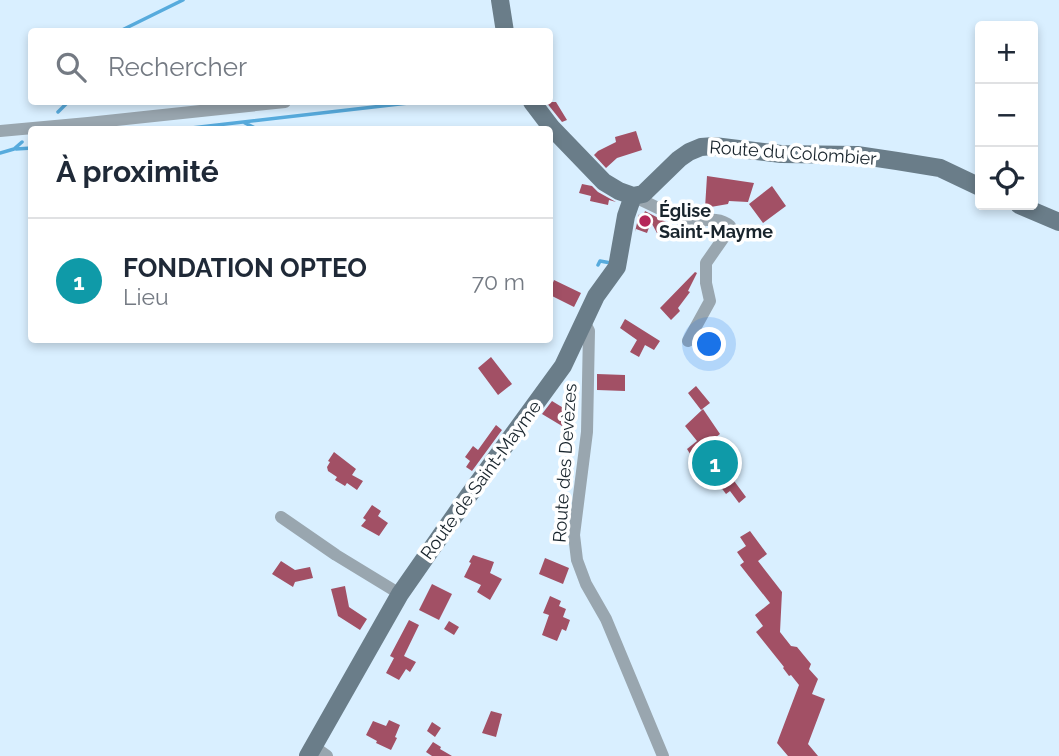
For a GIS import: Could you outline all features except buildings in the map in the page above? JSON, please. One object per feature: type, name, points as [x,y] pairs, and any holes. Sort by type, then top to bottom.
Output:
[{"type":"street","points":[[499,0],[504,28]]},
{"type":"street","points":[[55,126],[257,105]]},
{"type":"street","points":[[534,105],[550,126]]},
{"type":"street","points":[[0,131],[28,128]]},
{"type":"street","points":[[553,129],[604,182],[619,191],[687,222],[722,220],[730,226],[706,263],[710,301],[688,341]]},
{"type":"street","name":"Route du Colombier","points":[[633,196],[643,194],[688,152],[714,146],[780,154],[857,155],[897,160],[940,168],[975,185]]},
{"type":"street","name":"Route de Saint-Mayme","points":[[316,753],[400,594],[563,366],[596,296],[617,267],[626,216],[633,196]]},
{"type":"street","points":[[1031,210],[1059,222]]},
{"type":"street","name":"Route des Devèzes","points":[[585,323],[589,331],[587,432],[574,535],[577,560],[586,584],[607,619],[663,756]]},
{"type":"street","points":[[281,517],[400,594]]},
{"type":"shaded area","points":[[0,0],[1059,0],[1059,756],[0,756]]},
{"type":"waterway","points":[[126,28],[183,0]]},
{"type":"waterway","points":[[58,112],[65,105]]},
{"type":"waterway","points":[[209,126],[391,105]]},
{"type":"waterway","points":[[245,123],[251,126]]},
{"type":"waterway","points":[[0,153],[14,149],[22,142]]},
{"type":"waterway","points":[[16,149],[28,148]]},
{"type":"waterway","points":[[598,265],[600,261],[611,263]]},
{"type":"place","name":"Église Saint-Mayme","points":[[645,221]]},
{"type":"place","name":"FONDATION OPTEO","points":[[715,463]]}]
